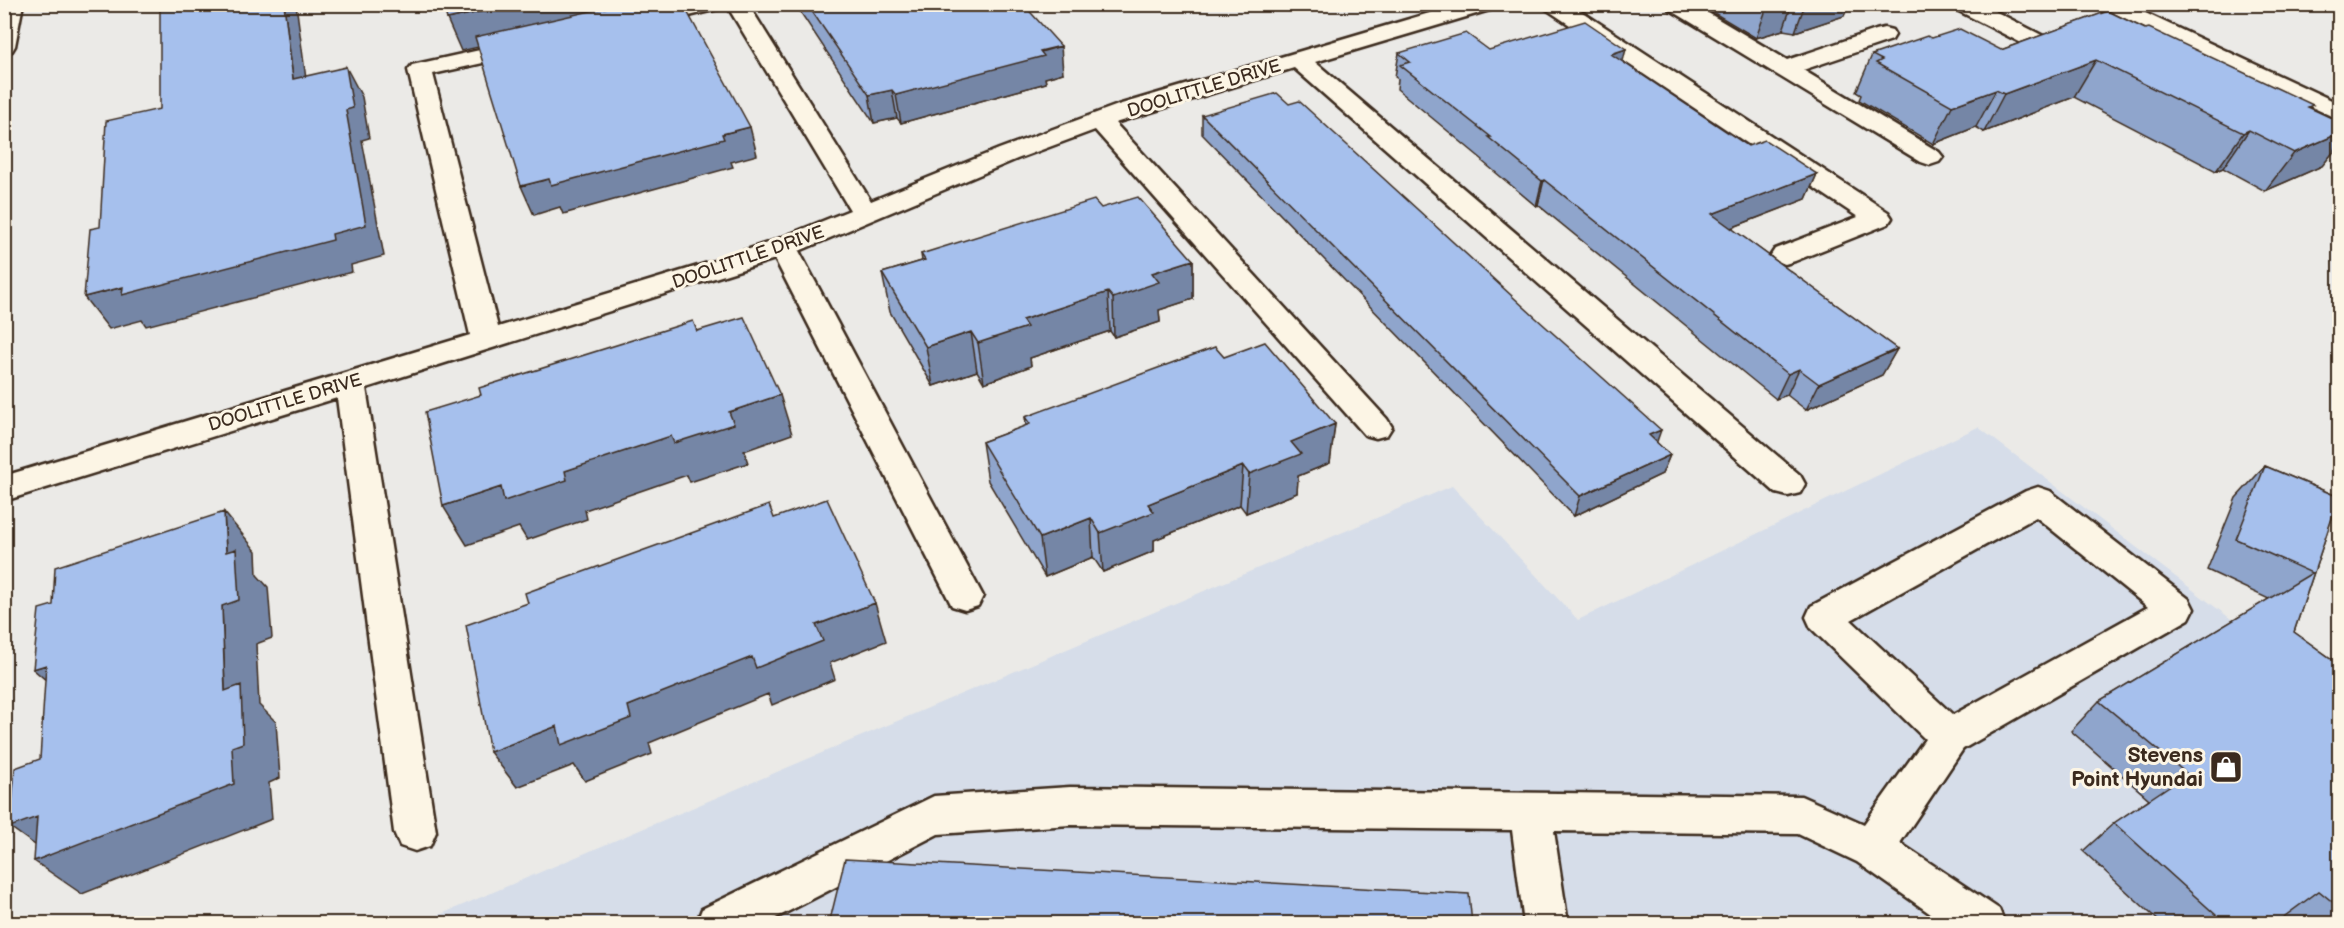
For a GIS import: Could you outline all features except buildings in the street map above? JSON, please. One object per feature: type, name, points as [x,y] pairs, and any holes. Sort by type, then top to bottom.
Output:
[{"type":"street","points":[[4,46],[12,4]]},
{"type":"street","points":[[617,26],[710,4]]},
{"type":"street","points":[[737,4],[866,213]]},
{"type":"street","name":"DOOLITTLE DRIVE","points":[[4,489],[783,247],[1008,154],[1127,110],[1485,4]]},
{"type":"street","points":[[1554,4],[1878,218],[1785,255]]},
{"type":"street","points":[[1677,4],[1930,157]]},
{"type":"street","points":[[1963,4],[2051,49]]},
{"type":"street","points":[[2107,4],[2340,113]]},
{"type":"street","points":[[1784,69],[1884,35]]},
{"type":"street","points":[[486,340],[420,70],[548,41]]},
{"type":"street","points":[[1299,60],[1788,484]]},
{"type":"street","points":[[1099,120],[1376,426]]},
{"type":"street","points":[[783,247],[965,596]]},
{"type":"street","points":[[350,382],[415,832]]},
{"type":"street","points":[[1872,848],[1949,737],[2176,609],[2038,500],[1824,617],[1949,737]]},
{"type":"street","points":[[718,924],[934,815],[1070,806],[1801,815],[1872,848],[1983,924]]},
{"type":"street","points":[[1530,812],[1546,924]]},
{"type":"shaded area","points":[[1978,427],[2339,701],[2339,923],[418,924],[1452,486],[1578,620]]},
{"type":"place","name":"Stevens Point Hyundai","points":[[2226,767]]}]
